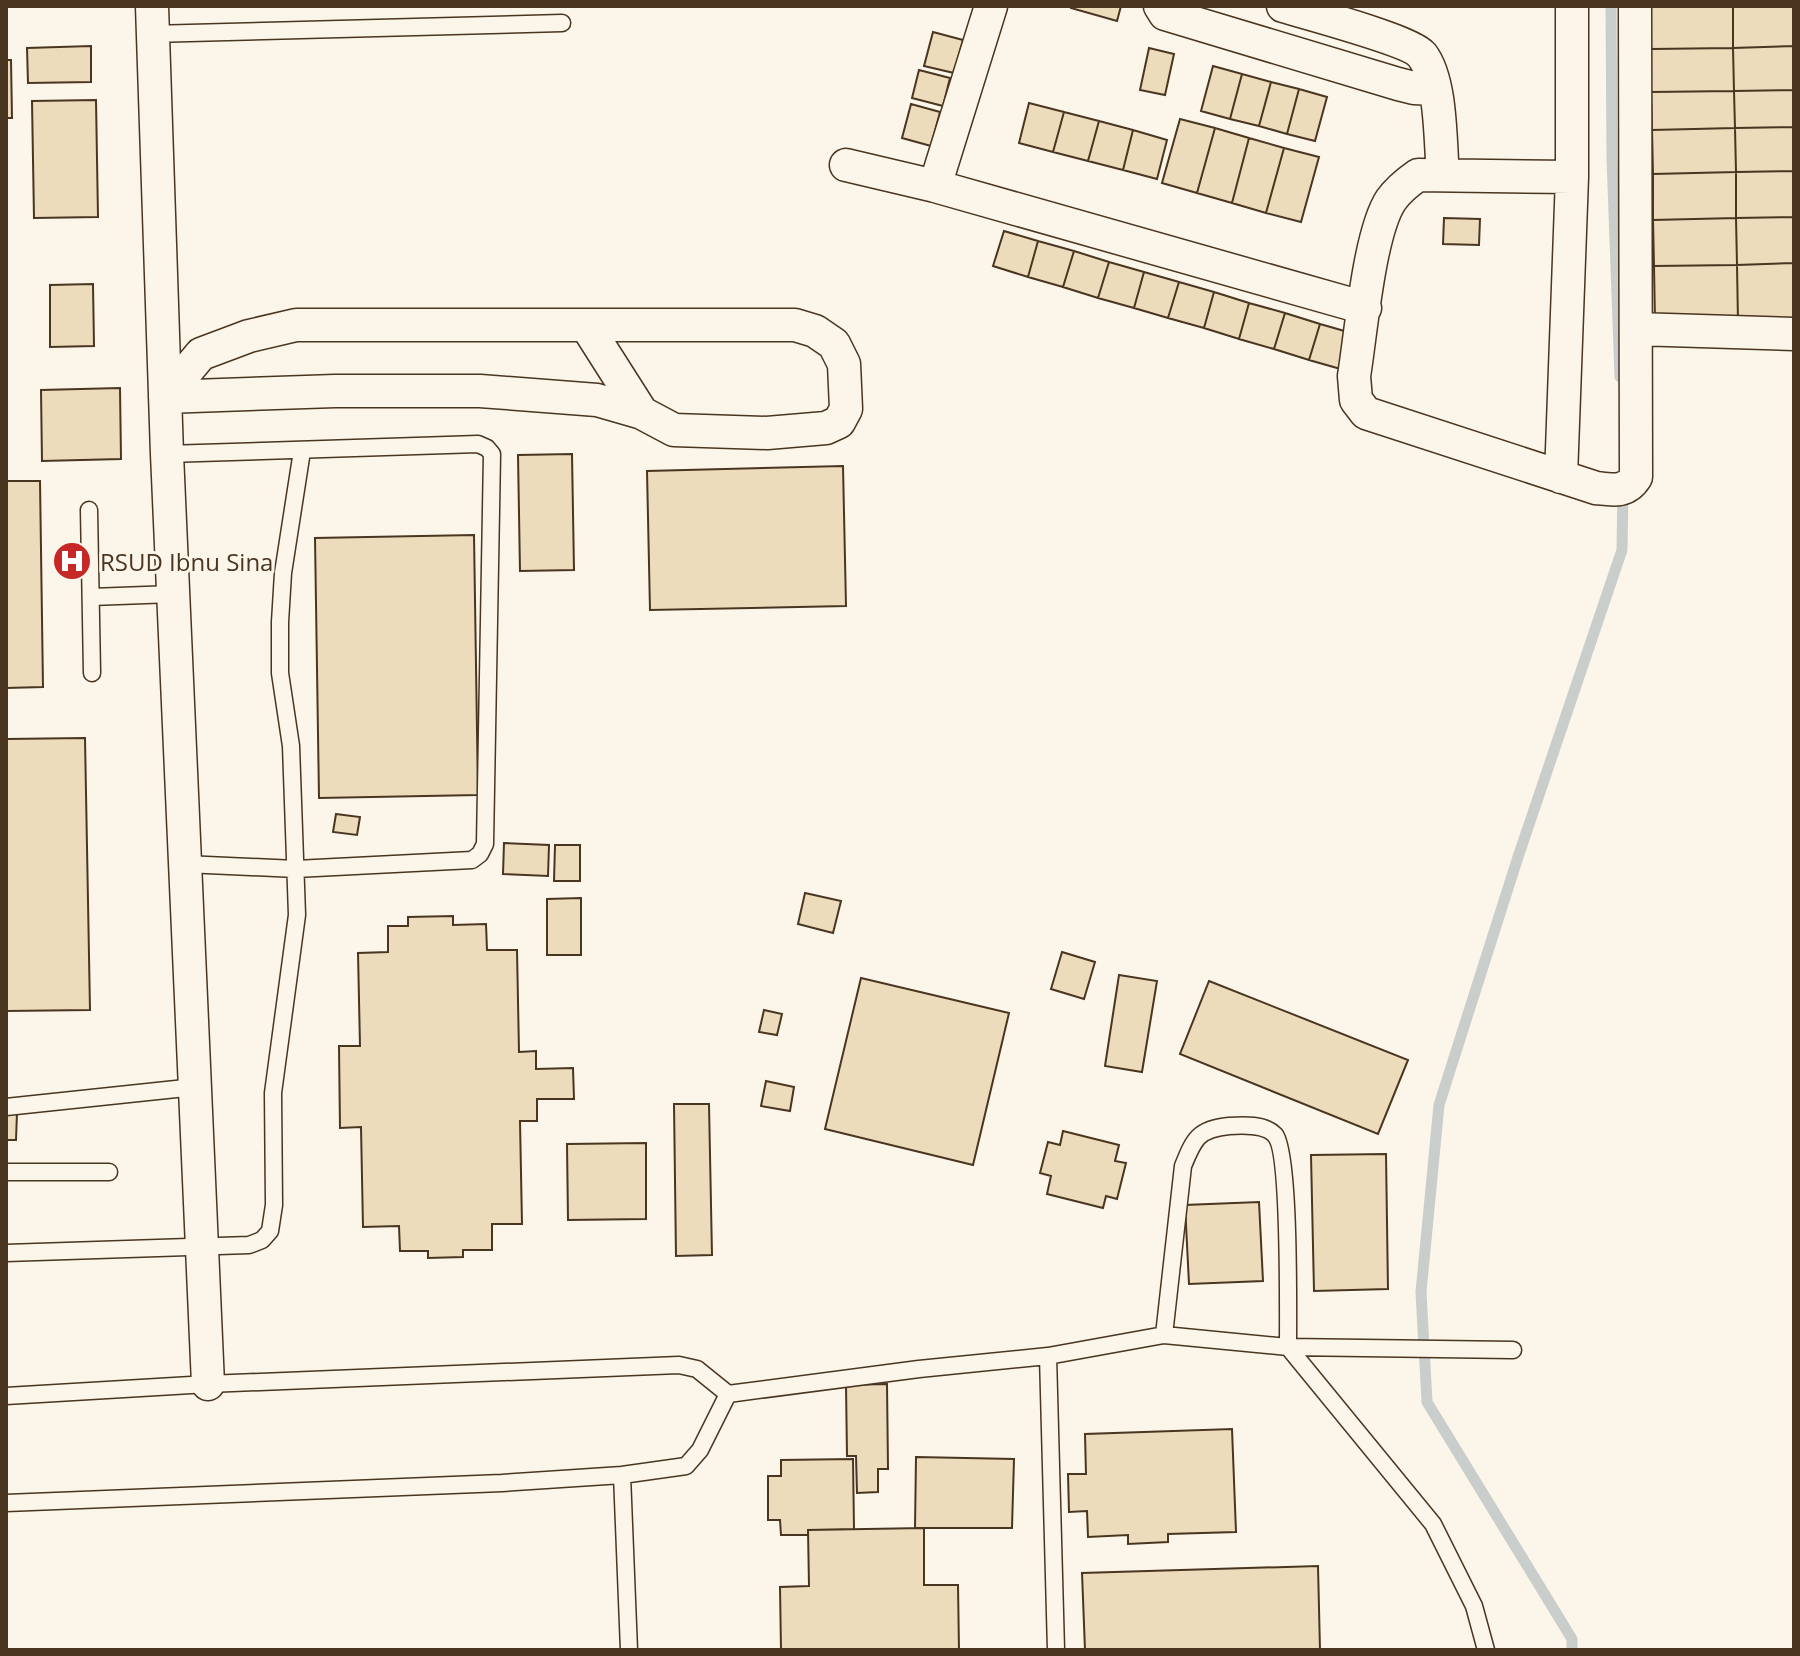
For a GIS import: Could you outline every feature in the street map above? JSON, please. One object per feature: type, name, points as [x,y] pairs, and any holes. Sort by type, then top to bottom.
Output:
[{"type":"street","points":[[935,186],[991,6]]},
{"type":"street","points":[[1160,6],[1165,14],[1180,19],[1406,86],[1434,89]]},
{"type":"street","points":[[1283,6],[1418,50],[1428,64],[1434,89],[1443,175]]},
{"type":"street","points":[[1561,477],[1572,177],[1572,6]]},
{"type":"street","points":[[1572,177],[1418,175],[1390,201],[1377,234],[1354,376],[1356,400],[1359,408],[1366,413],[1596,488],[1620,489],[1636,477],[1635,6]]},
{"type":"street","points":[[152,20],[167,454],[208,1384]]},
{"type":"street","points":[[846,165],[935,186],[1365,308]]},
{"type":"street","points":[[296,325],[795,325],[815,331],[834,344],[844,364],[846,409],[839,422],[826,428],[767,433],[674,430],[642,413],[597,400],[480,391],[335,391],[165,397],[201,354],[249,336],[296,325]]},
{"type":"street","points":[[586,325],[642,413]]},
{"type":"street","points":[[1636,329],[1794,334]]},
{"type":"lane","points":[[152,20],[562,23]]},
{"type":"lane","points":[[167,454],[478,444],[492,454],[485,844],[480,854],[472,860],[296,869],[185,864]]},
{"type":"lane","points":[[6,1253],[249,1245],[262,1240],[270,1231],[274,1205],[273,1093],[297,915],[291,746],[280,673],[280,622],[283,573],[302,451]]},
{"type":"lane","points":[[89,510],[92,673]]},
{"type":"lane","points":[[91,597],[173,594]]},
{"type":"lane","points":[[6,1107],[195,1087]]},
{"type":"lane","points":[[1164,1335],[1183,1166],[1193,1140],[1209,1129],[1261,1127],[1274,1133],[1281,1146],[1285,1177],[1288,1347],[1433,1524],[1474,1606],[1486,1650]]},
{"type":"lane","points":[[6,1172],[109,1172]]},
{"type":"lane","points":[[6,1396],[208,1384],[679,1365],[697,1369],[728,1394],[1048,1356],[1164,1335],[1288,1347],[1513,1350]]},
{"type":"lane","points":[[1048,1356],[1056,1650]]},
{"type":"lane","points":[[6,1503],[502,1483],[622,1475],[686,1466],[700,1450],[728,1394]]},
{"type":"lane","points":[[622,1475],[629,1650]]},
{"type":"building","points":[[1071,6],[1121,6],[1117,21]]},
{"type":"building","points":[[1650,6],[1733,6],[1733,48],[1651,49]]},
{"type":"building","points":[[1733,6],[1794,6],[1794,46],[1733,48]]},
{"type":"building","points":[[933,32],[963,40],[954,73],[924,66]]},
{"type":"building","points":[[91,46],[91,82],[28,83],[27,48]]},
{"type":"building","points":[[1794,46],[1794,90],[1734,91],[1733,48]]},
{"type":"building","points":[[1149,48],[1174,54],[1165,95],[1140,90]]},
{"type":"building","points":[[1733,48],[1734,91],[1651,92],[1651,49]]},
{"type":"building","points":[[6,60],[11,60],[12,118],[6,118]]},
{"type":"building","points":[[1213,66],[1242,74],[1230,119],[1201,111]]},
{"type":"building","points":[[919,70],[950,78],[943,106],[912,98]]},
{"type":"building","points":[[1242,74],[1271,82],[1259,126],[1230,119]]},
{"type":"building","points":[[1271,82],[1299,89],[1287,134],[1259,126]]},
{"type":"building","points":[[1299,89],[1327,97],[1315,141],[1287,134]]},
{"type":"building","points":[[1794,90],[1794,127],[1735,128],[1734,91]]},
{"type":"building","points":[[1734,91],[1735,128],[1652,130],[1651,92]]},
{"type":"building","points":[[96,100],[98,217],[34,218],[32,101]]},
{"type":"building","points":[[1029,103],[1064,112],[1053,152],[1019,143]]},
{"type":"building","points":[[911,104],[940,112],[931,146],[902,138]]},
{"type":"building","points":[[1064,112],[1099,121],[1088,161],[1053,152]]},
{"type":"building","points":[[1180,119],[1215,128],[1197,193],[1162,183]]},
{"type":"building","points":[[1099,121],[1133,130],[1123,170],[1088,161]]},
{"type":"building","points":[[1794,127],[1794,171],[1736,172],[1735,128]]},
{"type":"building","points":[[1215,128],[1249,138],[1232,203],[1197,193]]},
{"type":"building","points":[[1735,128],[1736,172],[1653,174],[1652,130]]},
{"type":"building","points":[[1133,130],[1167,140],[1157,179],[1123,170]]},
{"type":"building","points":[[1249,138],[1284,148],[1266,213],[1232,203]]},
{"type":"building","points":[[1284,148],[1319,157],[1301,222],[1266,213]]},
{"type":"building","points":[[1794,171],[1794,217],[1736,218],[1736,172]]},
{"type":"building","points":[[1736,172],[1736,218],[1653,220],[1653,174]]},
{"type":"building","points":[[1794,217],[1794,263],[1737,265],[1736,218]]},
{"type":"building","points":[[1444,218],[1480,219],[1479,245],[1443,244]]},
{"type":"building","points":[[1736,218],[1737,265],[1654,266],[1653,220]]},
{"type":"building","points":[[1004,231],[1038,241],[1028,277],[993,266]]},
{"type":"building","points":[[1038,241],[1074,251],[1063,287],[1028,277]]},
{"type":"building","points":[[1074,251],[1109,262],[1098,298],[1063,287]]},
{"type":"building","points":[[1109,262],[1144,272],[1134,308],[1098,298]]},
{"type":"building","points":[[1794,263],[1794,321],[1738,322],[1737,265]]},
{"type":"building","points":[[1737,265],[1738,322],[1655,323],[1654,266]]},
{"type":"building","points":[[1144,272],[1179,282],[1168,318],[1134,308]]},
{"type":"building","points":[[1179,282],[1214,292],[1204,328],[1168,318]]},
{"type":"building","points":[[93,284],[94,346],[50,347],[50,285]]},
{"type":"building","points":[[1214,292],[1249,303],[1239,339],[1204,328]]},
{"type":"building","points":[[1249,303],[1285,313],[1274,349],[1239,339]]},
{"type":"building","points":[[1285,313],[1320,324],[1309,360],[1274,349]]},
{"type":"building","points":[[1320,324],[1355,334],[1344,370],[1309,360]]},
{"type":"building","points":[[120,388],[121,459],[42,461],[41,390]]},
{"type":"building","points":[[572,454],[574,570],[520,571],[518,455]]},
{"type":"building","points":[[843,466],[846,606],[650,610],[647,471]]},
{"type":"building","points":[[6,481],[40,481],[43,687],[6,688]]},
{"type":"building","points":[[474,535],[478,795],[319,798],[315,538]]},
{"type":"building","points":[[85,738],[90,1010],[6,1011],[6,739]]},
{"type":"building","points":[[336,814],[360,817],[357,835],[333,832]]},
{"type":"building","points":[[504,843],[549,845],[548,876],[503,874]]},
{"type":"building","points":[[555,845],[580,845],[580,881],[554,881]]},
{"type":"building","points":[[805,893],[841,901],[833,933],[798,924]]},
{"type":"building","points":[[581,898],[581,955],[547,955],[547,899]]},
{"type":"building","points":[[453,916],[453,925],[486,924],[487,950],[517,950],[519,1052],[536,1051],[536,1069],[573,1068],[574,1099],[537,1099],[537,1121],[520,1121],[522,1224],[492,1224],[492,1250],[463,1250],[463,1257],[428,1258],[428,1251],[400,1251],[399,1226],[363,1227],[361,1127],[340,1128],[339,1046],[360,1046],[358,953],[388,952],[388,926],[408,926],[408,917]]},
{"type":"building","points":[[1062,952],[1095,962],[1084,999],[1051,989]]},
{"type":"building","points":[[1119,975],[1157,981],[1142,1072],[1105,1066]]},
{"type":"building","points":[[861,978],[1009,1013],[973,1165],[825,1129]]},
{"type":"building","points":[[1209,981],[1408,1060],[1378,1134],[1180,1054]]},
{"type":"building","points":[[764,1010],[782,1014],[777,1035],[759,1032]]},
{"type":"building","points":[[766,1081],[794,1087],[790,1111],[761,1106]]},
{"type":"building","points":[[674,1104],[709,1104],[712,1255],[676,1256]]},
{"type":"building","points":[[6,1113],[17,1113],[16,1140],[6,1140]]},
{"type":"building","points":[[1063,1131],[1119,1145],[1115,1161],[1126,1163],[1117,1199],[1106,1196],[1103,1208],[1047,1194],[1051,1176],[1040,1173],[1048,1142],[1060,1145]]},
{"type":"building","points":[[646,1143],[646,1219],[568,1220],[567,1144]]},
{"type":"building","points":[[1386,1154],[1388,1289],[1314,1291],[1311,1155]]},
{"type":"building","points":[[1259,1202],[1263,1281],[1189,1284],[1185,1205]]},
{"type":"building","points":[[887,1384],[888,1469],[878,1469],[878,1492],[857,1493],[856,1456],[847,1456],[846,1385]]},
{"type":"building","points":[[1232,1429],[1236,1532],[1168,1534],[1168,1542],[1128,1544],[1128,1535],[1088,1537],[1087,1511],[1069,1512],[1068,1474],[1086,1474],[1085,1434]]},
{"type":"building","points":[[916,1457],[1014,1459],[1012,1528],[915,1528]]},
{"type":"building","points":[[853,1459],[854,1529],[808,1530],[808,1535],[781,1535],[780,1520],[768,1520],[768,1476],[781,1476],[781,1460]]},
{"type":"building","points":[[924,1528],[924,1585],[958,1585],[959,1650],[781,1650],[780,1587],[809,1586],[808,1530]]},
{"type":"building","points":[[1318,1566],[1320,1650],[1085,1650],[1082,1573]]},
{"type":"waterway","points":[[1611,6],[1612,158],[1620,377]]},
{"type":"waterway","points":[[1572,1650],[1572,1639],[1427,1402],[1421,1292],[1439,1105],[1518,857],[1622,550],[1623,490]]},
{"type":"place","name":"RSUD Ibnu Sina","points":[[72,561]]}]
